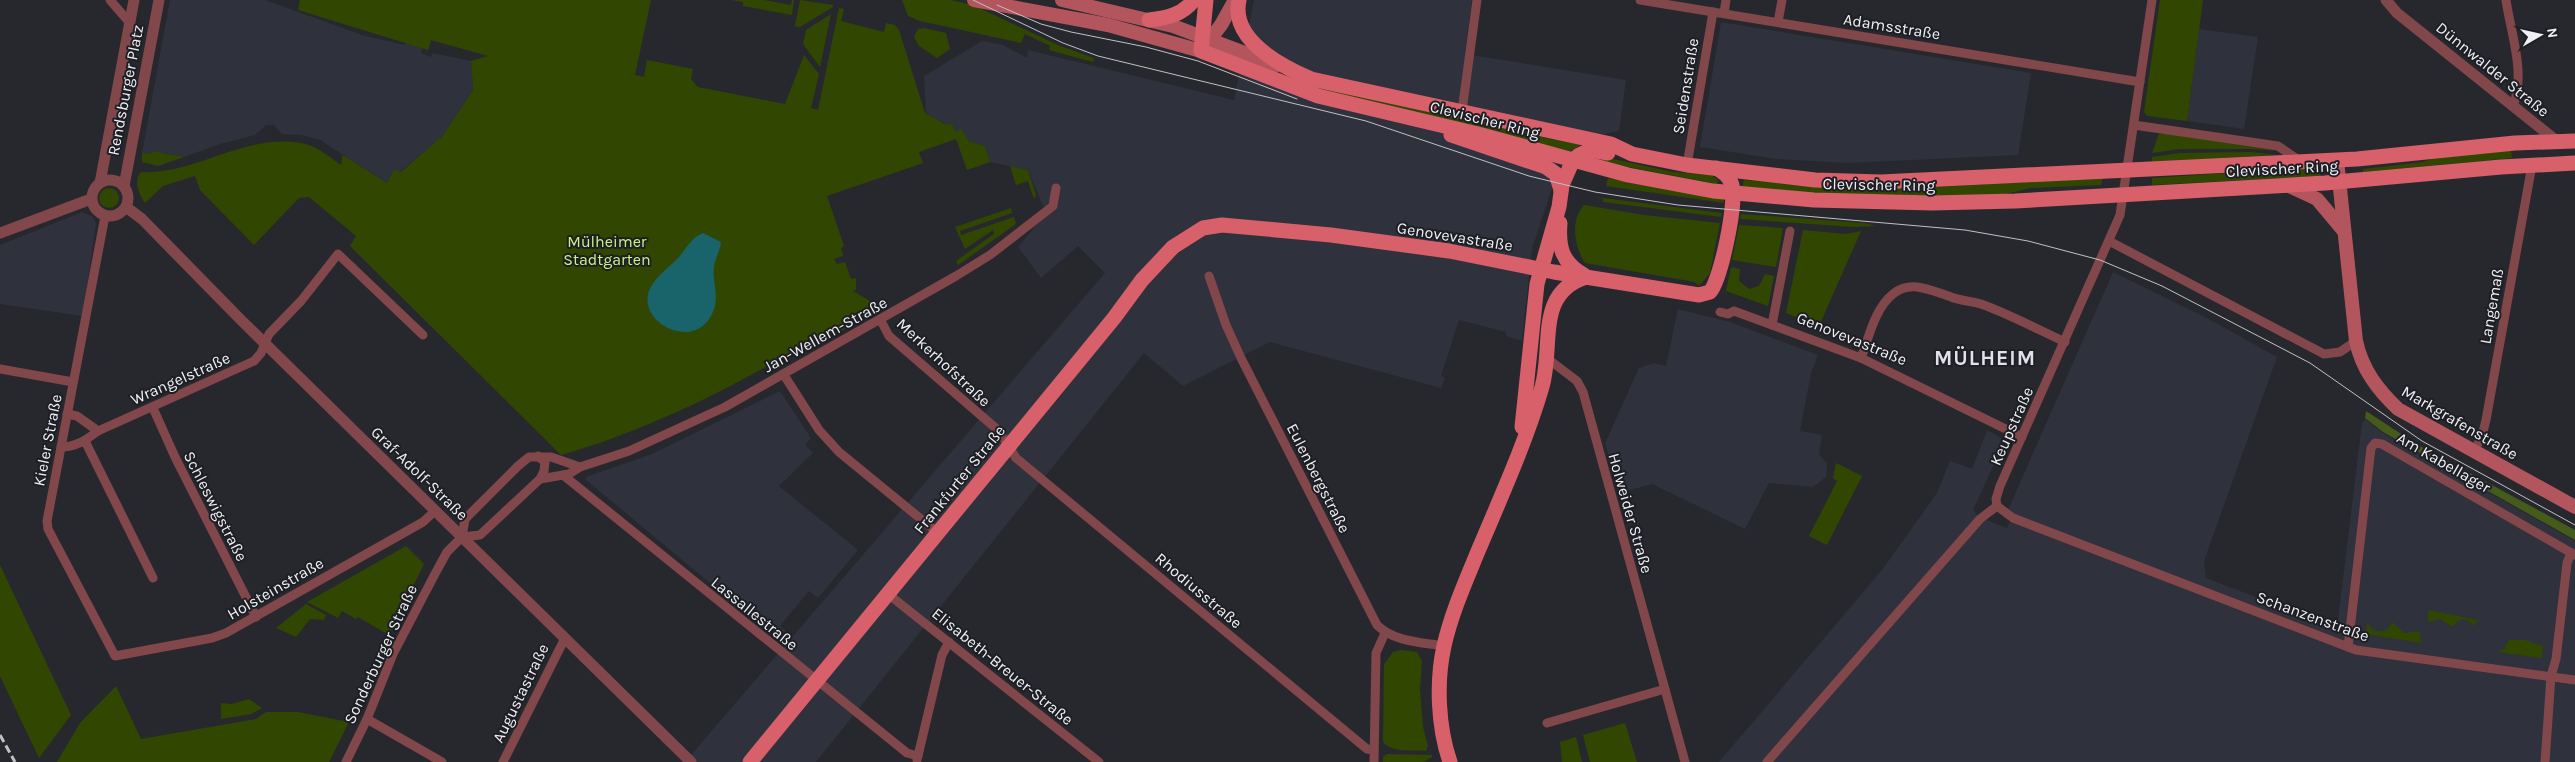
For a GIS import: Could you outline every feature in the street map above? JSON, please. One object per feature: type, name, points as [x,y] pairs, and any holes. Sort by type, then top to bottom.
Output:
[{"type":"main road","points":[[974,0],[1108,25],[1201,51],[1206,37],[1206,0]]},
{"type":"main road","points":[[1062,0],[1149,20],[1206,37],[1287,69]]},
{"type":"main road","points":[[1149,20],[1166,19],[1176,15],[1188,8],[1194,0]]},
{"type":"main road","points":[[1206,37],[1237,0]]},
{"type":"main road","points":[[1237,0],[1238,19],[1248,36],[1287,69]]},
{"type":"main road","name":"Clevischer Ring","points":[[1201,51],[1241,65],[1301,91],[1667,183],[1733,193],[1814,200],[1932,203],[2124,194],[2340,182],[2575,163]]},
{"type":"main road","name":"Clevischer Ring","points":[[1287,69],[1329,84],[1611,144],[1632,154],[1687,165],[1808,179],[1881,182],[2337,160],[2515,143],[2575,141]]},
{"type":"main road","points":[[1393,114],[1485,148],[1546,167],[1556,174],[1561,190]]},
{"type":"main road","points":[[2558,142],[2575,155]]},
{"type":"main road","points":[[1587,276],[1575,270],[1562,254],[1559,245],[1561,190],[1574,160],[1590,150],[1632,154]]},
{"type":"main road","name":"Markgrafenstraße","points":[[2337,160],[2356,341],[2361,359],[2370,377],[2382,394],[2405,413],[2575,507]]},
{"type":"main road","points":[[1716,168],[1728,178],[1733,193]]},
{"type":"main road","points":[[2287,185],[2317,199],[2344,231]]},
{"type":"main road","name":"Genovevastraße","points":[[1203,228],[1234,226],[1331,235],[1449,251],[1699,296],[1710,292],[1718,278],[1733,193]]},
{"type":"main road","points":[[1519,452],[1529,380],[1532,325],[1541,269],[1559,207]]},
{"type":"main road","name":"Frankfurter Straße","points":[[750,762],[1157,263],[1179,242],[1203,228]]},
{"type":"main road","points":[[1541,269],[1550,323]]},
{"type":"main road","points":[[1450,762],[1445,747],[1441,702],[1444,646],[1460,594],[1539,400],[1548,359],[1550,323],[1555,300],[1560,291],[1573,281],[1587,276]]},
{"type":"street","points":[[110,0],[130,23]]},
{"type":"street","name":"Rendsburger Platz","points":[[100,182],[134,0]]},
{"type":"street","name":"Rendsburger Platz","points":[[124,186],[158,0]]},
{"type":"street","points":[[1462,112],[1477,0]]},
{"type":"street","name":"Adamsstraße","points":[[1640,0],[2140,82]]},
{"type":"street","points":[[1724,13],[1726,0]]},
{"type":"street","points":[[1778,22],[1782,0]]},
{"type":"street","name":"Keupstraße","points":[[1997,506],[1996,499],[2000,486],[2120,215],[2152,0]]},
{"type":"street","name":"Dünnwalder Straße","points":[[2386,0],[2397,13],[2558,142]]},
{"type":"street","points":[[2506,0],[2517,67],[2518,92],[2513,106]]},
{"type":"street","name":"Seidenstraße","points":[[1687,165],[1713,12]]},
{"type":"street","name":"Clevischer Ring","points":[[2134,125],[2278,146],[2301,161]]},
{"type":"street","name":"Langemaß","points":[[2474,451],[2482,436],[2532,165]]},
{"type":"street","points":[[113,180],[124,186],[128,194],[126,207],[118,215],[105,216],[94,208],[91,199],[95,187],[100,182],[113,180]]},
{"type":"street","name":"Jan-Wellem-Straße","points":[[540,479],[563,475],[580,467],[628,451],[676,430],[725,407],[880,321],[965,271],[1007,242],[1053,206],[1056,188]]},
{"type":"street","points":[[0,234],[91,199]]},
{"type":"street","name":"Graf-Adolf-Straße","points":[[126,207],[142,219],[264,343],[691,762]]},
{"type":"street","name":"Kieler Straße","points":[[105,216],[47,521],[48,529],[116,656]]},
{"type":"street","points":[[1772,325],[1790,230]]},
{"type":"street","points":[[2109,242],[2324,354],[2340,352],[2356,341]]},
{"type":"street","name":"Wrangelstraße","points":[[61,447],[70,447],[85,441],[98,431],[153,408],[254,361],[261,353],[269,334],[301,301],[338,254],[423,335]]},
{"type":"street","name":"Eulenbergstraße","points":[[1209,276],[1226,325],[1241,358],[1377,625],[1385,633]]},
{"type":"street","points":[[1861,358],[1881,308],[1892,294],[1901,288],[1912,286],[1928,288],[1952,298],[1980,304],[2065,342]]},
{"type":"street","name":"Genovevastraße","points":[[1720,312],[1728,314],[1734,310],[1861,358],[2022,437]]},
{"type":"street","name":"Merkerhofstraße","points":[[880,321],[889,336],[999,432],[1009,446]]},
{"type":"street","name":"Holweider Straße","points":[[1548,359],[1577,380],[1583,392],[1685,762]]},
{"type":"street","points":[[0,369],[73,382]]},
{"type":"street","points":[[784,375],[819,430],[839,452],[938,532]]},
{"type":"street","name":"Schleswigstraße","points":[[153,408],[175,457],[256,617]]},
{"type":"street","points":[[67,414],[77,416],[98,431]]},
{"type":"street","points":[[85,441],[153,578]]},
{"type":"street","name":"Am Kabellager","points":[[2348,646],[2371,448],[2375,443],[2382,444],[2573,554],[2567,563],[2556,658],[2551,676]]},
{"type":"street","name":"Rhodiusstraße","points":[[1009,446],[1016,458],[1367,749],[1374,750]]},
{"type":"street","points":[[538,456],[551,457],[580,467],[575,474],[576,487]]},
{"type":"street","points":[[462,537],[480,535],[540,479],[544,471],[545,462],[538,456]]},
{"type":"street","name":"Sonderburger Straße","points":[[346,762],[367,719],[393,654],[447,552],[462,537],[465,519],[518,466],[529,457],[538,456]]},
{"type":"street","name":"Lassallestraße","points":[[563,475],[816,682],[917,759]]},
{"type":"street","points":[[1767,762],[1980,519],[1997,506]]},
{"type":"street","name":"Schanzenstraße","points":[[1997,506],[2013,518],[2348,646],[2384,655],[2575,680]]},
{"type":"street","name":"Holsteinstraße","points":[[116,656],[212,638],[256,617],[423,522],[435,511]]},
{"type":"street","name":"Elisabeth-Breuer-Straße","points":[[888,594],[1099,762]]},
{"type":"street","points":[[1374,762],[1376,653],[1385,633],[1394,638],[1444,646]]},
{"type":"street","name":"Augustastraße","points":[[503,762],[565,638]]},
{"type":"street","points":[[917,759],[942,655],[949,642]]},
{"type":"street","points":[[2545,762],[2551,676]]},
{"type":"street","points":[[1547,723],[1665,689]]},
{"type":"street","points":[[367,719],[442,762]]},
{"type":"shaded area","points":[[170,0],[265,0],[365,36],[405,45],[407,40],[424,45],[421,53],[431,57],[433,53],[471,61],[473,90],[443,135],[387,183],[320,140],[302,135],[282,134],[274,125],[266,125],[255,135],[220,144],[184,157],[153,151],[151,155],[142,153]]},
{"type":"shaded area","points":[[1254,0],[1472,0],[1465,54],[1626,80],[1619,131],[1562,143],[1551,192],[1532,249],[1522,341],[1506,336],[1506,332],[1459,320],[1441,376],[1445,378],[1441,388],[1270,342],[1183,386],[1144,353],[816,762],[685,762],[1105,273],[1078,246],[1041,278],[1018,247],[1046,213],[1028,170],[990,162],[985,146],[960,138],[947,125],[926,113],[924,76],[982,41],[1003,45],[1027,58],[1028,50],[1234,100]]},
{"type":"shaded area","points":[[1721,22],[2031,73],[2018,155],[1848,163],[1776,159],[1700,147]]},
{"type":"shaded area","points":[[2199,29],[2258,37],[2244,129],[2187,121]]},
{"type":"shaded area","points":[[82,212],[92,216],[96,223],[83,316],[0,304],[0,245]]},
{"type":"shaded area","points":[[2113,272],[2207,318],[2277,357],[2204,561],[2206,578],[2337,628],[2362,423],[2365,419],[2383,433],[2575,541],[2575,762],[1719,762],[1882,570],[1937,493],[1950,461],[1972,469],[1987,430],[2005,440],[1973,510],[1979,517],[2007,528],[2014,513],[2008,510]]},
{"type":"shaded area","points":[[1678,309],[1730,322],[1818,355],[1811,373],[1800,431],[1822,435],[1819,454],[1827,464],[1826,477],[1813,487],[1769,483],[1745,529],[1652,484],[1619,493],[1605,443],[1639,368],[1654,363],[1666,366]]},
{"type":"shaded area","points":[[780,391],[811,438],[805,445],[813,453],[779,486],[858,550],[818,598],[809,591],[780,626],[786,631],[782,636],[764,620],[757,622],[586,480],[586,477],[652,454]]},
{"type":"green space","name":"Mülheimer Stadtgarten","points":[[300,0],[651,0],[635,75],[644,77],[647,60],[693,69],[691,79],[698,87],[785,104],[804,55],[819,74],[811,108],[818,110],[839,8],[844,9],[841,21],[884,32],[886,23],[895,25],[899,30],[925,113],[947,125],[951,123],[956,132],[961,129],[969,141],[985,146],[990,162],[967,170],[956,139],[919,152],[923,163],[827,196],[844,246],[841,248],[843,256],[834,259],[837,264],[845,262],[851,279],[856,278],[856,290],[853,291],[875,304],[864,310],[868,316],[802,353],[796,350],[682,410],[623,435],[561,455],[350,246],[356,236],[309,197],[299,198],[254,245],[200,190],[195,176],[163,186],[145,203],[143,200],[137,183],[141,172],[162,171],[182,167],[262,143],[283,142],[310,145],[341,165],[343,155],[387,183],[394,170],[401,172],[443,135],[473,90],[471,61],[488,56],[431,40],[428,50],[298,10]]},
{"type":"green space","points":[[731,0],[764,0],[791,5],[792,0],[794,0],[792,15],[743,6],[743,2]]},
{"type":"green space","points":[[800,0],[833,5],[833,7],[800,27],[795,26]]},
{"type":"green space","points":[[902,0],[950,0],[973,5],[1060,46],[1094,58],[1093,62],[1049,50],[1050,46],[1025,34],[1021,43],[920,21],[908,16]]},
{"type":"green space","points":[[2160,0],[2203,0],[2187,121],[2147,116],[2144,112]]},
{"type":"green space","points":[[831,14],[820,67],[803,44],[806,30]]},
{"type":"green space","points":[[924,28],[946,33],[950,49],[937,58],[919,46],[914,37],[918,29]]},
{"type":"green space","points":[[1316,89],[1341,92],[1554,140],[1581,142],[1581,145],[1570,151],[1316,91]]},
{"type":"green space","points":[[2159,134],[2279,151],[2180,149],[2152,153]]},
{"type":"green space","points":[[2511,149],[2512,158],[2363,172],[2363,169],[2423,162],[2439,156]]},
{"type":"green space","points":[[153,151],[184,157],[158,166],[142,162],[142,153],[151,154]]},
{"type":"green space","points":[[2251,152],[2275,155],[2152,162],[2152,157],[2180,153]]},
{"type":"green space","points":[[1604,157],[1673,172],[1711,175],[1718,180],[1717,184],[1602,162]]},
{"type":"green space","points":[[1010,166],[1028,170],[1036,195],[1034,199],[1028,181],[1016,185]]},
{"type":"green space","points":[[2319,167],[2320,176],[2152,185],[2152,178]]},
{"type":"green space","points":[[2103,177],[2101,185],[2030,188],[2006,194],[1951,196],[1814,193],[1742,187],[1744,180],[1814,187],[1889,190]]},
{"type":"green space","points":[[1608,178],[1724,199],[1724,203],[1606,186]]},
{"type":"green space","points":[[109,188],[116,191],[119,198],[116,205],[109,208],[102,205],[99,198],[102,191]]},
{"type":"green space","points":[[1595,197],[1722,213],[1721,217],[1603,202],[1603,199]]},
{"type":"green space","points":[[1584,205],[1644,215],[1720,223],[1710,273],[1699,286],[1695,282],[1585,263],[1578,249],[1575,234],[1577,218]]},
{"type":"green space","points":[[1011,208],[1012,213],[960,231],[961,235],[1014,217],[1016,224],[958,265],[956,261],[994,234],[993,230],[965,249],[955,227]]},
{"type":"green space","points":[[1741,214],[1865,223],[1876,226],[1854,227],[1740,219]]},
{"type":"green space","points":[[1739,225],[1783,228],[1776,267],[1732,260]]},
{"type":"green space","points":[[1803,230],[1846,234],[1861,231],[1819,326],[1786,313]]},
{"type":"green space","points":[[1731,267],[1740,269],[1739,281],[1749,289],[1759,286],[1765,274],[1774,276],[1768,306],[1726,291]]},
{"type":"green space","points":[[2366,411],[2418,445],[2575,530],[2575,540],[2383,432],[2365,418]]},
{"type":"green space","points":[[1836,463],[1862,476],[1827,545],[1809,536],[1837,481],[1833,478]]},
{"type":"green space","points":[[406,546],[424,564],[389,635],[358,617],[356,619],[342,611],[338,618],[307,602]]},
{"type":"green space","points":[[0,565],[71,715],[39,758],[0,676]]},
{"type":"green space","points":[[306,604],[326,615],[324,620],[310,619],[296,637],[276,628]]},
{"type":"green space","points":[[2428,610],[2478,620],[2473,626],[2463,619],[2458,621],[2453,627],[2440,619],[2428,622]]},
{"type":"green space","points":[[2392,622],[2404,633],[2420,631],[2421,643],[2366,634],[2367,623],[2373,630],[2379,631],[2387,629]]},
{"type":"green space","points":[[2509,640],[2525,640],[2543,646],[2542,658],[2497,652],[2504,649]]},
{"type":"green space","points":[[1401,650],[1417,652],[1422,661],[1420,689],[1423,727],[1428,746],[1426,751],[1392,748],[1383,742],[1384,664],[1393,652]]},
{"type":"green space","points":[[116,686],[141,739],[256,719],[266,712],[298,712],[349,722],[329,762],[57,762],[80,723]]},
{"type":"green space","points":[[249,699],[262,708],[251,714],[221,719],[221,703],[232,704]]},
{"type":"green space","points":[[1625,723],[1637,762],[1590,762],[1583,735]]},
{"type":"green space","points":[[1576,737],[1582,762],[1562,762],[1560,742]]},
{"type":"green space","points":[[1387,754],[1432,755],[1432,757],[1423,762],[1383,762],[1383,757]]},
{"type":"water","points":[[703,233],[721,242],[714,267],[716,298],[714,309],[706,323],[695,330],[683,332],[671,329],[660,323],[652,314],[648,303],[649,291],[657,278],[698,235]]},
{"type":"tram line","points":[[973,0],[1063,43],[1098,56],[1366,121],[1529,176],[1595,192],[1678,205],[1965,230],[2028,241],[2100,260],[2162,286],[2310,363],[2422,441],[2575,525]]},
{"type":"tram line","points":[[997,5],[1041,24],[1146,47],[1198,61],[1297,99]]},
{"type":"railway","points":[[0,735],[15,762]]},
{"type":"district","name":"MÜLHEIM","points":[[1985,358]]}]
